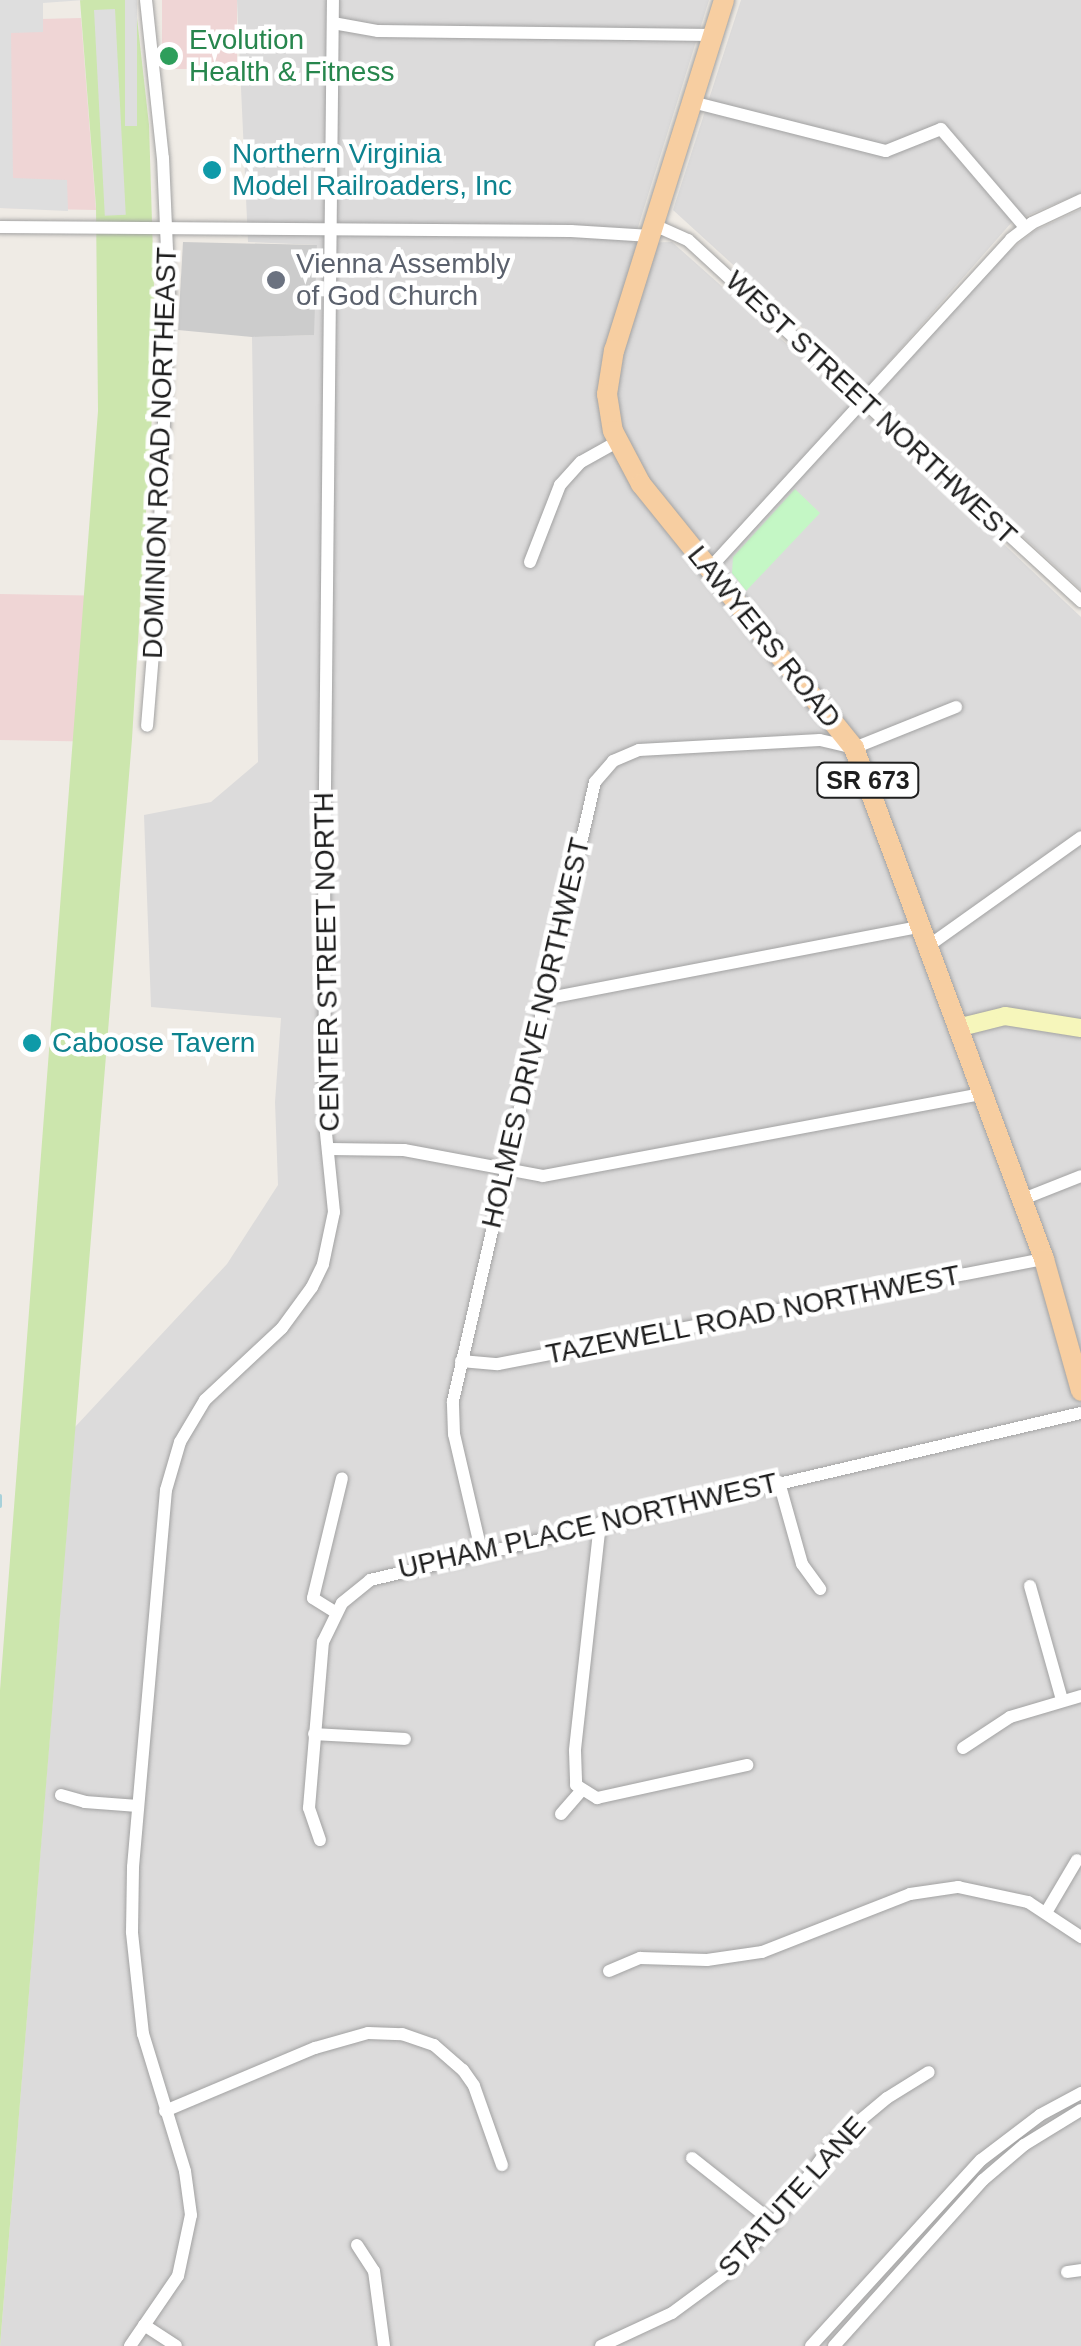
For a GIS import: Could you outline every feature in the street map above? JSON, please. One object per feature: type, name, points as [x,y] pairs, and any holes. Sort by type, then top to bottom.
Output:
[{"type":"main road","name":"LAWYERS ROAD","points":[[724,0],[608,377],[609,412],[617,442],[641,484],[854,748],[1023,1198],[1081,1391]]},
{"type":"main road","points":[[961,1027],[1005,1016],[1081,1028]]},
{"type":"street","name":"DOMINION ROAD NORTHEAST","points":[[146,0],[168,228],[168,360],[147,726]]},
{"type":"street","name":"CENTER STREET NORTH","points":[[130,2346],[178,2276],[190,2236],[188,2182],[140,2016],[132,1932],[138,1806],[171,1466],[206,1400],[282,1328],[312,1287],[322,1264],[334,1212],[325,1124],[324,884],[333,0]]},
{"type":"street","points":[[334,23],[378,31],[712,35]]},
{"type":"street","points":[[692,102],[886,151],[941,129],[1025,228]]},
{"type":"street","points":[[709,569],[957,294],[1025,228],[1081,200]]},
{"type":"street","points":[[0,227],[653,231]]},
{"type":"street","name":"WEST STREET NORTHWEST","points":[[653,231],[688,240],[1081,600]]},
{"type":"street","points":[[530,562],[560,485],[581,462],[617,442]]},
{"type":"street","points":[[854,748],[956,707]]},
{"type":"street","name":"HOLMES DRIVE NORTHWEST","points":[[481,1550],[454,1434],[453,1401],[596,782],[613,761],[639,750],[820,740],[854,748]]},
{"type":"street","points":[[544,999],[923,937],[1081,837]]},
{"type":"street","points":[[330,1149],[404,1150],[504,1172],[555,1174],[985,1093]]},
{"type":"street","points":[[1023,1198],[1081,1176]]},
{"type":"street","name":"TAZEWELL ROAD NORTHWEST","points":[[461,1362],[498,1364],[1044,1259]]},
{"type":"street","name":"UPHAM PLACE NORTHWEST","points":[[335,1612],[356,1588],[384,1574],[1081,1412]]},
{"type":"street","points":[[320,1840],[309,1808],[323,1642],[335,1612],[313,1598],[342,1478]]},
{"type":"street","points":[[780,1482],[802,1564],[820,1589]]},
{"type":"street","points":[[600,1523],[575,1751],[574,1776],[581,1792],[597,1798],[747,1765]]},
{"type":"street","points":[[1030,1586],[1062,1700]]},
{"type":"street","points":[[963,1748],[1010,1717],[1081,1696]]},
{"type":"street","points":[[314,1734],[406,1740]]},
{"type":"street","points":[[561,1814],[581,1792]]},
{"type":"street","points":[[61,1795],[85,1802],[138,1806]]},
{"type":"street","points":[[1047,1911],[1077,1860]]},
{"type":"street","points":[[609,1971],[640,1958],[707,1960],[762,1952],[895,1899],[934,1889],[982,1889],[1047,1911],[1081,1937]]},
{"type":"street","points":[[165,2111],[315,2048],[368,2033],[402,2034],[434,2046],[463,2070],[474,2086],[502,2165]]},
{"type":"street","name":"STATUTE LANE","points":[[601,2346],[644,2328],[700,2294],[774,2222],[833,2143],[888,2098],[929,2072]]},
{"type":"street","points":[[811,2346],[981,2160],[1040,2115],[1081,2093]]},
{"type":"street","points":[[834,2346],[984,2180],[1024,2145],[1081,2110]]},
{"type":"street","points":[[692,2158],[774,2222]]},
{"type":"street","points":[[356,2245],[374,2271],[384,2346]]},
{"type":"street","points":[[144,2325],[176,2346]]},
{"type":"shaded area","points":[[0,0],[84,0],[43,3],[43,32],[11,33],[13,178],[67,180],[68,211],[0,208]]},
{"type":"shaded area","points":[[125,0],[137,0],[137,126],[125,126]]},
{"type":"shaded area","points":[[162,0],[237,0],[237,69],[162,69]]},
{"type":"shaded area","points":[[237,0],[709,0],[633,243],[672,242],[869,417],[1081,617],[1081,2346],[0,2346],[75,1427],[227,1264],[278,1185],[275,1102],[281,1018],[151,1007],[144,815],[211,802],[258,762],[252,337],[313,335],[317,245],[248,242]]},
{"type":"shaded area","points":[[741,0],[1081,0],[1081,193],[1012,222],[867,387],[673,210]]},
{"type":"shaded area","points":[[115,9],[126,215],[105,216],[94,10]]},
{"type":"shaded area","points":[[81,18],[96,210],[0,208],[0,20]]},
{"type":"shaded area","points":[[1081,209],[1081,590],[874,399],[1003,256],[1034,231]]},
{"type":"shaded area","points":[[183,242],[317,245],[314,335],[252,337],[178,330]]},
{"type":"shaded area","points":[[0,594],[87,596],[84,741],[0,740]]},
{"type":"green space","points":[[80,0],[135,0],[149,125],[156,351],[132,739],[0,2346],[0,1690],[98,411],[96,206]]},
{"type":"green space","points":[[795,489],[820,513],[746,591],[732,573],[733,557]]},
{"type":"waterway","points":[[0,1496],[0,1506]]},
{"type":"place","name":"Evolution Health & Fitness","points":[[169,56]]},
{"type":"place","name":"Northern Virginia Model Railroaders, Inc","points":[[212,170]]},
{"type":"place","name":"Vienna Assembly of God Church","points":[[276,280]]},
{"type":"place","name":"Caboose Tavern","points":[[32,1043]]}]
